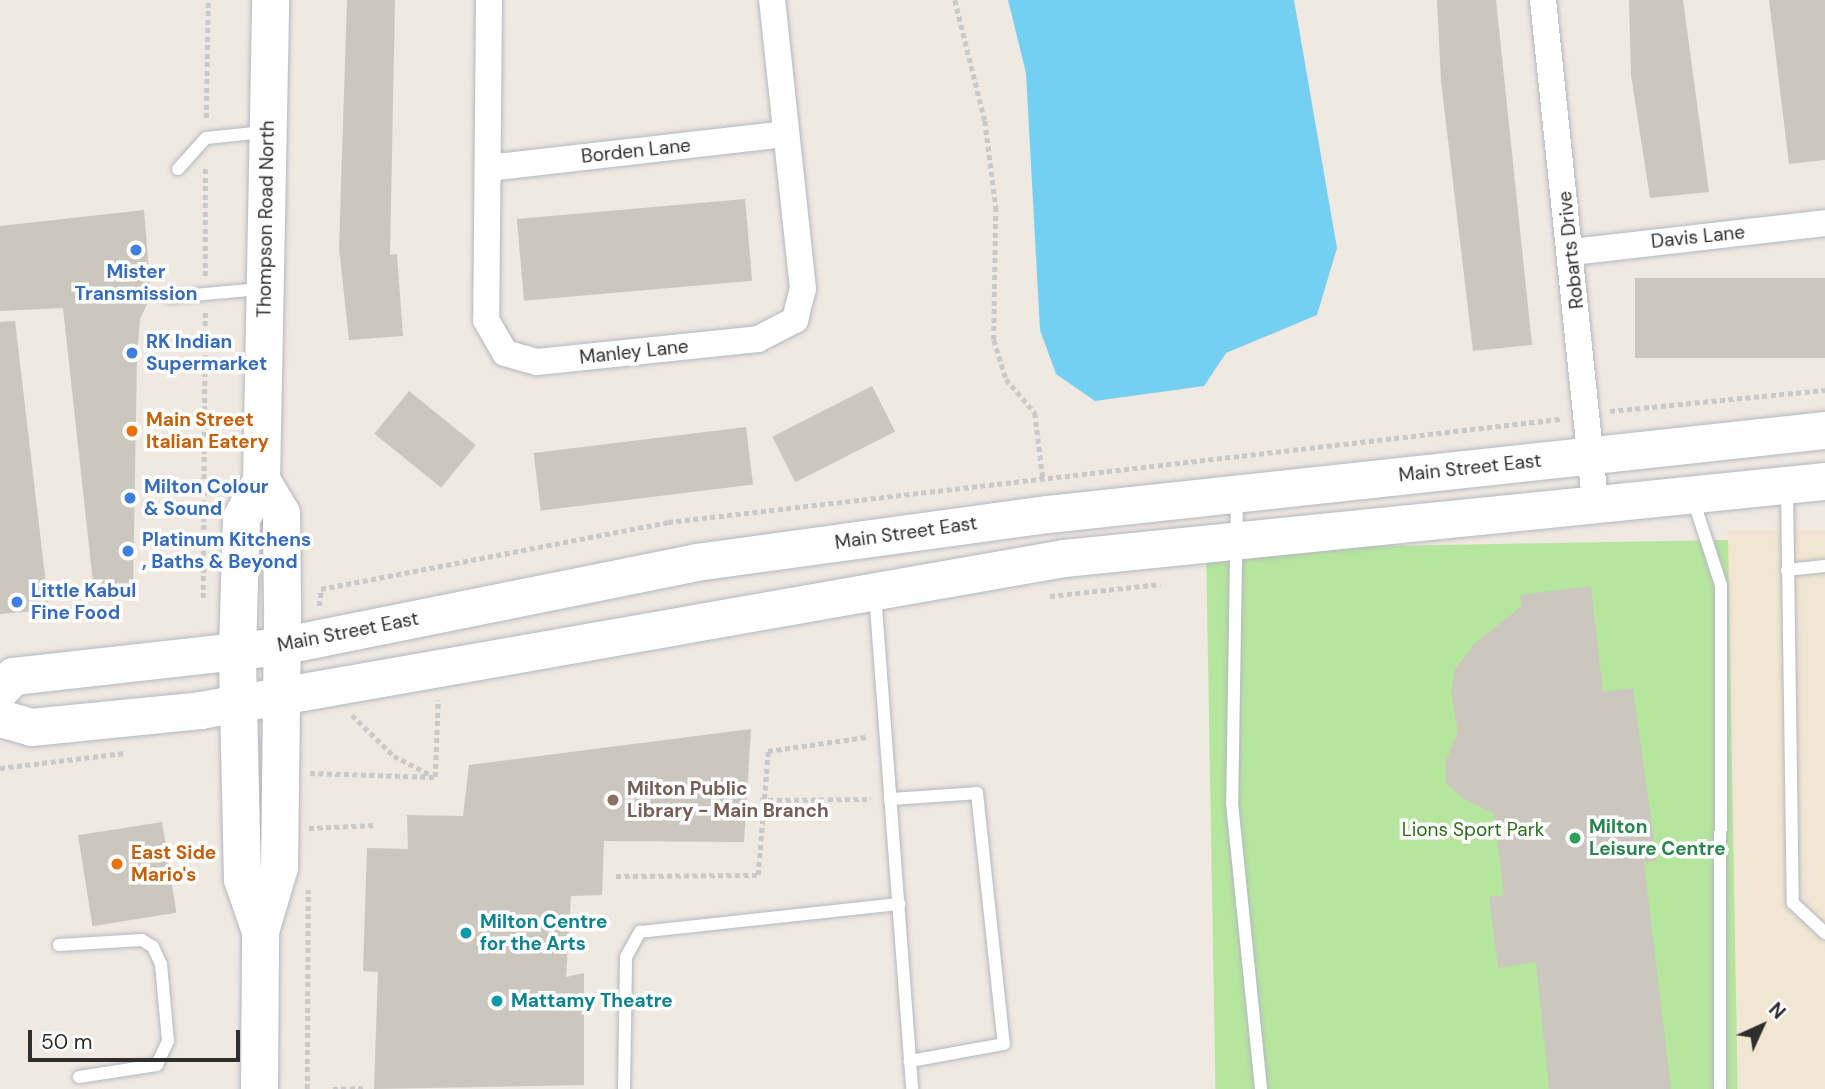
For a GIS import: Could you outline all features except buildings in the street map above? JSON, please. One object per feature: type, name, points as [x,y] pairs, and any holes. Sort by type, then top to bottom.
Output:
[{"type":"main road","name":"Thompson Road North","points":[[260,931],[242,879],[237,676],[241,518],[261,480],[270,0]]},
{"type":"main road","name":"Main Street East","points":[[0,690],[13,676],[237,676],[279,669],[696,562],[1048,514],[1825,430]]},
{"type":"main road","points":[[259,1089],[260,931],[279,867],[281,513],[261,480]]},
{"type":"main road","name":"Main Street East","points":[[0,718],[31,727],[237,676],[279,669],[1239,537],[1825,481]]},
{"type":"street","name":"Manley Lane","points":[[489,0],[486,320],[505,353],[537,362],[758,339],[785,327],[802,306],[772,0]]},
{"type":"street","name":"Robarts Drive","points":[[1543,0],[1572,252],[1595,501]]},
{"type":"street","name":"Borden Lane","points":[[488,168],[785,134]]},
{"type":"street","name":"Davis Lane","points":[[1572,252],[1825,223]]},
{"type":"lane","points":[[178,169],[206,138],[268,131]]},
{"type":"lane","points":[[170,297],[265,289]]},
{"type":"lane","points":[[1787,485],[1793,903],[1825,933]]},
{"type":"lane","points":[[1691,492],[1721,585],[1720,1089]]},
{"type":"lane","points":[[1237,493],[1239,537],[1233,830],[1261,1089]]},
{"type":"lane","points":[[1787,570],[1825,566]]},
{"type":"lane","points":[[875,588],[912,1089]]},
{"type":"lane","points":[[890,799],[977,793],[1004,1044],[910,1061]]},
{"type":"lane","points":[[624,1089],[626,957],[640,932],[899,904]]},
{"type":"lane","points":[[59,945],[142,940],[153,947],[161,964],[167,1041],[157,1065],[79,1077]]},
{"type":"path","points":[[955,0],[985,121],[994,194],[994,340],[1006,379],[1035,413],[1048,514]]},
{"type":"path","points":[[1043,597],[1167,583]]},
{"type":"path","points":[[435,777],[438,697]]},
{"type":"path","points":[[349,712],[394,756],[435,777]]},
{"type":"path","points":[[616,876],[758,875],[760,800],[768,751],[885,734]]},
{"type":"path","points":[[309,773],[435,777]]},
{"type":"path","points":[[760,800],[890,799]]},
{"type":"path","points":[[309,828],[377,825]]},
{"type":"path","points":[[333,1089],[365,1088]]},
{"type":"shaded area","points":[[1727,530],[1825,530],[1825,1089],[1727,1089]]},
{"type":"green space","name":"Lions Sport Park","points":[[1728,540],[1738,1089],[1216,1089],[1206,549]]},
{"type":"water","points":[[1008,0],[1294,0],[1337,248],[1317,315],[1226,353],[1204,386],[1095,401],[1056,374],[1040,330],[1026,73]]},
{"type":"place","name":"Mister Transmission","points":[[136,250]]},
{"type":"place","name":"RK Indian Supermarket","points":[[132,353]]},
{"type":"place","name":"Main Street Italian Eatery","points":[[132,431]]},
{"type":"place","name":"Milton Colour & Sound","points":[[130,498]]},
{"type":"place","name":"Platinum Kitchens , Baths & Beyond","points":[[128,551]]},
{"type":"place","name":"Little Kabul Fine Food","points":[[17,602]]},
{"type":"place","name":"Milton Public Library - Main Branch","points":[[613,800]]},
{"type":"place","name":"Milton Leisure Centre","points":[[1575,838]]},
{"type":"place","name":"East Side Mario's","points":[[117,864]]},
{"type":"place","name":"Milton Centre for the Arts","points":[[466,933]]},
{"type":"place","name":"Mattamy Theatre","points":[[497,1001]]}]
